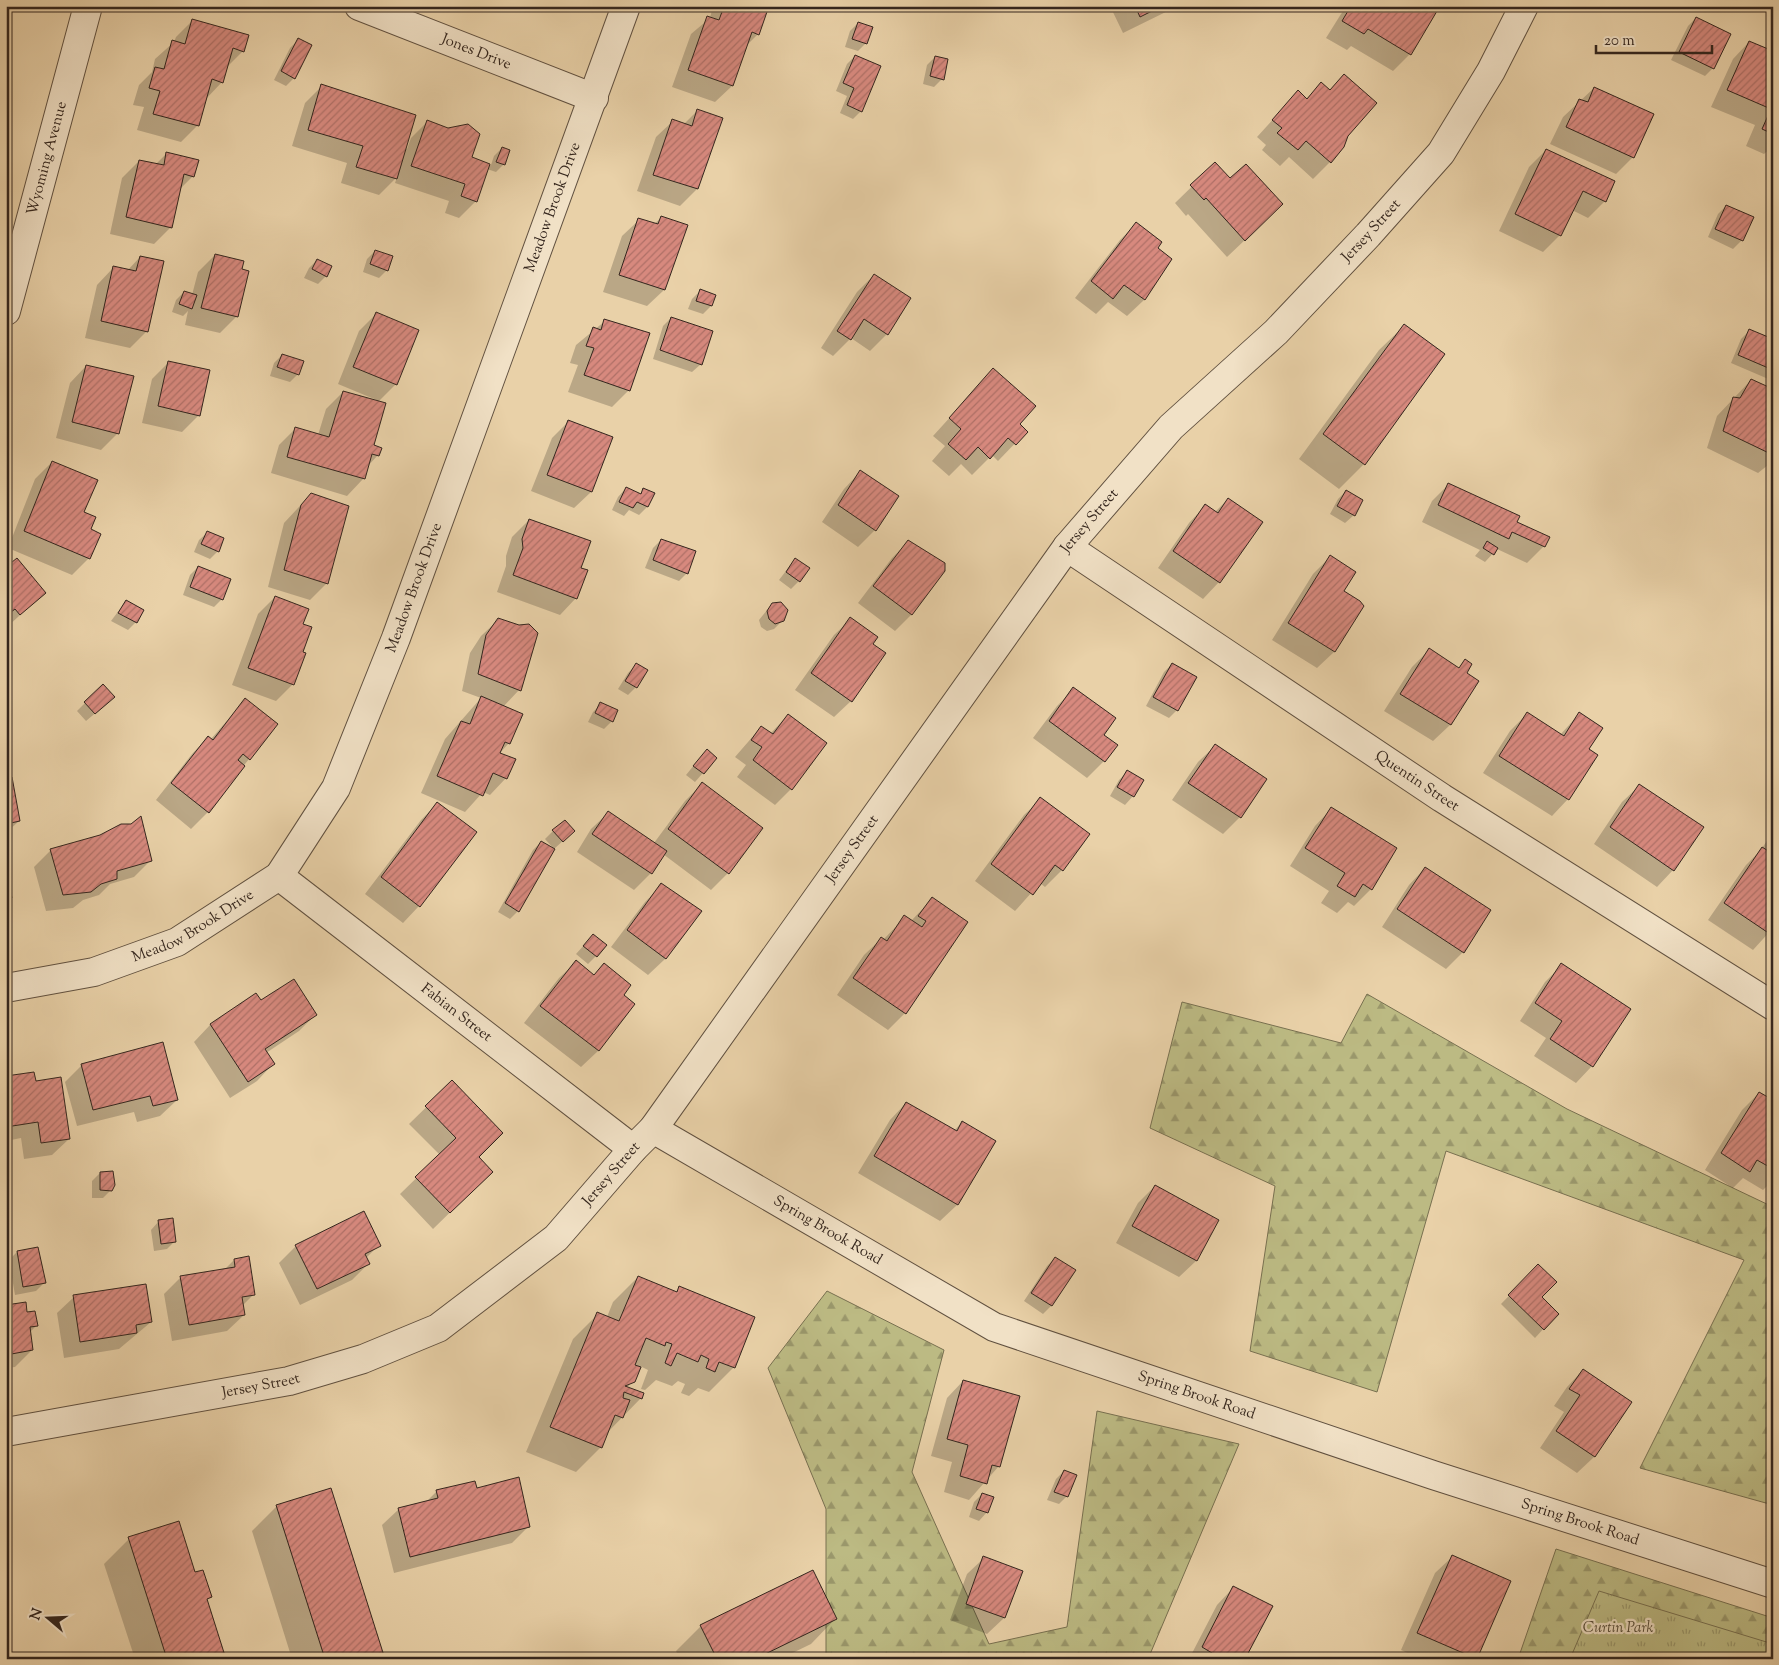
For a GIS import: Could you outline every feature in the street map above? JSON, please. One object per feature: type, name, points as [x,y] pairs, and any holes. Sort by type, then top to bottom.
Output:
[{"type":"street","name":"Wyoming Avenue","points":[[6,311],[88,6]]},
{"type":"street","name":"Jones Drive","points":[[359,6],[594,98]]},
{"type":"street","name":"Meadow Brook Drive","points":[[6,988],[94,972],[177,942],[279,876],[340,779],[396,638],[626,6]]},
{"type":"street","name":"Jersey Street","points":[[6,1432],[289,1381],[363,1359],[438,1328],[556,1238],[633,1149],[653,1129],[1066,547],[1171,427],[1276,332],[1368,235],[1441,153],[1490,71],[1524,6]]},
{"type":"street","name":"Quentin Street","points":[[1066,547],[1442,798],[1773,1006]]},
{"type":"street","name":"Fabian Street","points":[[279,876],[633,1149]]},
{"type":"street","name":"Spring Brook Road","points":[[653,1129],[994,1327],[1433,1475],[1773,1584]]},
{"type":"green space","points":[[1367,994],[1567,1109],[1773,1207],[1773,1505],[1640,1468],[1744,1260],[1446,1151],[1377,1392],[1250,1351],[1275,1186],[1150,1128],[1182,1002],[1341,1043]]},
{"type":"green space","points":[[827,1291],[944,1350],[912,1472],[989,1644],[1067,1627],[1097,1411],[1239,1444],[1148,1659],[826,1659],[826,1509],[768,1368]]},
{"type":"green space","points":[[1556,1549],[1773,1618],[1773,1659],[1518,1659]]},
{"type":"green space","name":"Curtin Park","points":[[1599,1591],[1773,1644],[1773,1659],[1570,1659]]},
{"type":"building","points":[[724,6],[769,6],[759,35],[752,32],[733,86],[688,70],[707,16],[719,20]]},
{"type":"building","points":[[1135,6],[1162,6],[1140,17]]},
{"type":"building","points":[[1351,6],[1375,6],[1379,9],[1380,6],[1440,6],[1411,55],[1368,29],[1364,34],[1342,21]]},
{"type":"building","points":[[1696,17],[1731,34],[1714,69],[1679,52]]},
{"type":"building","points":[[192,19],[249,35],[244,52],[233,48],[223,83],[212,79],[199,126],[153,114],[160,91],[149,88],[155,67],[164,69],[172,40],[185,44]]},
{"type":"building","points":[[858,22],[873,27],[867,44],[852,39]]},
{"type":"building","points":[[298,38],[312,45],[295,79],[281,71]]},
{"type":"building","points":[[1749,41],[1773,51],[1773,134],[1762,129],[1771,109],[1727,90]]},
{"type":"building","points":[[855,55],[881,66],[862,112],[847,105],[854,88],[843,83]]},
{"type":"building","points":[[935,56],[948,59],[944,80],[930,76]]},
{"type":"building","points":[[1344,74],[1377,103],[1348,136],[1344,147],[1331,163],[1306,141],[1298,150],[1277,133],[1282,128],[1272,120],[1298,90],[1307,99],[1321,82],[1330,90]]},
{"type":"building","points":[[321,84],[416,115],[397,179],[356,167],[363,146],[308,130]]},
{"type":"building","points":[[1594,87],[1654,114],[1634,158],[1566,127],[1579,99],[1588,102]]},
{"type":"building","points":[[697,109],[723,118],[698,189],[653,175],[672,119],[692,126]]},
{"type":"building","points":[[427,120],[448,128],[468,124],[480,134],[472,157],[490,164],[477,202],[461,196],[465,184],[411,166]]},
{"type":"building","points":[[502,147],[510,150],[505,165],[496,162]]},
{"type":"building","points":[[1546,149],[1615,181],[1606,202],[1583,191],[1561,236],[1515,214]]},
{"type":"building","points":[[166,152],[199,160],[194,177],[184,174],[172,228],[126,217],[139,160],[164,165]]},
{"type":"building","points":[[1215,162],[1230,178],[1246,164],[1283,204],[1245,241],[1206,198],[1204,200],[1190,185]]},
{"type":"building","points":[[1726,205],[1754,217],[1743,241],[1715,229]]},
{"type":"building","points":[[661,216],[688,225],[665,290],[619,275],[638,218],[658,224]]},
{"type":"building","points":[[1136,222],[1162,242],[1158,248],[1172,259],[1145,300],[1124,285],[1113,299],[1091,281]]},
{"type":"building","points":[[375,250],[393,256],[388,271],[370,264]]},
{"type":"building","points":[[215,254],[244,261],[242,269],[249,271],[238,317],[201,308]]},
{"type":"building","points":[[140,256],[164,261],[148,332],[101,321],[113,266],[136,271]]},
{"type":"building","points":[[317,259],[332,266],[327,277],[312,269]]},
{"type":"building","points":[[874,274],[911,298],[888,335],[864,319],[851,340],[837,331]]},
{"type":"building","points":[[700,289],[716,295],[712,306],[696,301]]},
{"type":"building","points":[[184,291],[197,295],[192,309],[179,304]]},
{"type":"building","points":[[376,312],[419,330],[397,385],[353,367]]},
{"type":"building","points":[[671,317],[713,331],[702,365],[660,350]]},
{"type":"building","points":[[604,319],[650,333],[630,391],[584,375],[594,348],[586,346],[593,327],[601,330]]},
{"type":"building","points":[[1404,324],[1445,354],[1365,465],[1323,434]]},
{"type":"building","points":[[1749,329],[1773,339],[1773,370],[1738,355]]},
{"type":"building","points":[[282,354],[304,361],[299,375],[277,367]]},
{"type":"building","points":[[168,361],[210,370],[200,416],[158,406]]},
{"type":"building","points":[[86,365],[134,376],[119,434],[72,422]]},
{"type":"building","points":[[993,368],[1036,406],[1020,424],[1028,432],[1016,445],[1008,438],[990,459],[978,447],[966,460],[948,444],[961,429],[949,418]]},
{"type":"building","points":[[1751,379],[1773,389],[1773,455],[1723,431],[1733,397],[1740,398]]},
{"type":"building","points":[[343,391],[386,403],[374,445],[382,448],[379,456],[372,454],[365,479],[287,457],[295,427],[329,437]]},
{"type":"building","points":[[568,420],[613,437],[592,492],[547,475]]},
{"type":"building","points":[[52,461],[98,480],[84,512],[96,517],[91,529],[101,534],[90,559],[24,531]]},
{"type":"building","points":[[860,470],[899,496],[876,531],[838,505]]},
{"type":"building","points":[[1448,483],[1520,516],[1517,522],[1550,537],[1545,547],[1512,532],[1509,539],[1438,505]]},
{"type":"building","points":[[626,487],[641,494],[643,488],[655,493],[648,507],[637,502],[633,508],[619,502]]},
{"type":"building","points":[[1346,490],[1363,500],[1355,516],[1337,506]]},
{"type":"building","points":[[311,493],[349,506],[328,584],[284,570],[301,505]]},
{"type":"building","points":[[1228,498],[1263,522],[1220,583],[1173,551],[1205,504],[1218,513]]},
{"type":"building","points":[[529,519],[591,541],[581,568],[588,570],[577,599],[513,575],[523,548],[522,539]]},
{"type":"building","points":[[207,531],[224,538],[219,552],[201,544]]},
{"type":"building","points":[[661,539],[696,551],[688,574],[653,560]]},
{"type":"building","points":[[908,540],[945,563],[945,571],[912,615],[873,586]]},
{"type":"building","points":[[1487,541],[1498,548],[1494,555],[1483,548]]},
{"type":"building","points":[[1330,555],[1356,572],[1344,591],[1360,601],[1364,606],[1335,652],[1288,623]]},
{"type":"building","points":[[17,558],[46,593],[20,615],[15,609],[6,616],[6,567]]},
{"type":"building","points":[[795,558],[810,568],[800,582],[786,572]]},
{"type":"building","points":[[198,566],[231,579],[223,600],[190,587]]},
{"type":"building","points":[[275,596],[309,609],[303,624],[312,627],[303,652],[306,653],[294,685],[248,668]]},
{"type":"building","points":[[126,600],[144,610],[137,623],[118,613]]},
{"type":"building","points":[[781,602],[788,610],[784,621],[775,624],[769,619],[767,611],[772,603]]},
{"type":"building","points":[[850,617],[878,637],[873,644],[886,653],[852,702],[811,673]]},
{"type":"building","points":[[498,618],[519,625],[529,624],[538,633],[521,691],[478,674],[486,635]]},
{"type":"building","points":[[1429,648],[1459,668],[1465,659],[1472,664],[1467,673],[1479,681],[1451,725],[1400,694]]},
{"type":"building","points":[[636,663],[648,670],[637,688],[625,681]]},
{"type":"building","points":[[1172,663],[1197,677],[1178,711],[1153,697]]},
{"type":"building","points":[[103,684],[115,697],[95,714],[84,702]]},
{"type":"building","points":[[1073,687],[1116,718],[1104,735],[1118,745],[1105,762],[1049,721]]},
{"type":"building","points":[[481,696],[523,714],[510,744],[505,742],[500,753],[516,759],[507,779],[493,773],[483,796],[437,776],[461,721],[470,724]]},
{"type":"building","points":[[245,698],[278,724],[250,760],[243,754],[238,760],[245,766],[209,813],[171,783],[208,736],[213,740]]},
{"type":"building","points":[[600,702],[618,710],[613,722],[595,713]]},
{"type":"building","points":[[1527,712],[1564,736],[1579,712],[1603,728],[1589,749],[1598,755],[1569,800],[1499,756]]},
{"type":"building","points":[[788,714],[827,743],[792,790],[753,760],[762,747],[751,740],[761,726],[773,734]]},
{"type":"building","points":[[1215,744],[1267,779],[1241,818],[1188,783]]},
{"type":"building","points":[[707,749],[717,758],[704,774],[693,766]]},
{"type":"building","points":[[1127,770],[1144,780],[1134,797],[1117,787]]},
{"type":"building","points":[[12,777],[20,821],[6,824],[6,778]]},
{"type":"building","points":[[702,782],[763,828],[729,874],[668,829]]},
{"type":"building","points":[[1639,784],[1704,827],[1674,871],[1610,827]]},
{"type":"building","points":[[1040,797],[1090,834],[1063,871],[1055,865],[1033,895],[991,864]]},
{"type":"building","points":[[437,802],[477,832],[420,907],[381,877]]},
{"type":"building","points":[[1331,807],[1397,848],[1372,890],[1363,884],[1355,897],[1337,886],[1345,873],[1305,848]]},
{"type":"building","points":[[608,811],[667,851],[652,874],[592,834]]},
{"type":"building","points":[[141,816],[152,861],[117,871],[117,879],[101,884],[91,892],[63,895],[50,849],[100,835],[121,824],[131,824]]},
{"type":"building","points":[[565,820],[575,831],[563,842],[552,830]]},
{"type":"building","points":[[541,841],[555,849],[519,912],[505,903]]},
{"type":"building","points":[[1762,847],[1773,854],[1773,931],[1770,934],[1724,903]]},
{"type":"building","points":[[6,865],[12,898],[6,899]]},
{"type":"building","points":[[1425,867],[1491,910],[1464,953],[1397,909]]},
{"type":"building","points":[[661,883],[702,911],[666,959],[627,930]]},
{"type":"building","points":[[932,897],[968,922],[906,1014],[853,978],[881,937],[887,941],[904,915],[922,927],[926,921],[918,916]]},
{"type":"building","points":[[593,934],[607,945],[597,957],[583,946]]},
{"type":"building","points":[[576,960],[594,975],[604,963],[631,985],[624,995],[635,1004],[599,1051],[540,1006]]},
{"type":"building","points":[[1561,963],[1631,1009],[1593,1067],[1550,1039],[1562,1021],[1535,1003]]},
{"type":"building","points":[[294,979],[317,1015],[265,1049],[275,1064],[248,1082],[210,1024],[256,993],[261,1000]]},
{"type":"building","points":[[163,1042],[178,1100],[153,1106],[150,1096],[93,1110],[81,1064]]},
{"type":"building","points":[[34,1072],[36,1081],[61,1077],[70,1139],[41,1143],[38,1122],[6,1127],[6,1076]]},
{"type":"building","points":[[452,1080],[503,1133],[479,1157],[493,1172],[450,1213],[415,1177],[456,1138],[425,1106]]},
{"type":"building","points":[[1759,1092],[1773,1100],[1773,1169],[1757,1160],[1750,1172],[1721,1153]]},
{"type":"building","points":[[906,1102],[957,1131],[962,1121],[996,1141],[958,1205],[874,1156]]},
{"type":"building","points":[[113,1171],[115,1185],[112,1191],[100,1190],[100,1172]]},
{"type":"building","points":[[1155,1185],[1219,1220],[1197,1261],[1132,1226]]},
{"type":"building","points":[[364,1211],[381,1246],[365,1254],[370,1264],[317,1289],[295,1245]]},
{"type":"building","points":[[173,1218],[176,1242],[161,1244],[158,1220]]},
{"type":"building","points":[[38,1247],[46,1283],[23,1287],[17,1251]]},
{"type":"building","points":[[249,1256],[255,1295],[242,1297],[245,1315],[189,1325],[180,1276],[235,1267],[234,1259]]},
{"type":"building","points":[[1055,1257],[1076,1270],[1052,1306],[1031,1293]]},
{"type":"building","points":[[1538,1264],[1557,1282],[1542,1297],[1559,1314],[1544,1330],[1508,1295]]},
{"type":"building","points":[[638,1276],[677,1292],[679,1286],[755,1317],[735,1368],[719,1362],[715,1372],[706,1368],[709,1359],[701,1355],[698,1362],[677,1353],[671,1366],[665,1363],[672,1344],[666,1342],[665,1346],[646,1338],[635,1365],[641,1367],[635,1382],[625,1386],[644,1393],[642,1399],[624,1392],[623,1398],[630,1400],[623,1418],[615,1415],[602,1448],[550,1427],[597,1312],[619,1321]]},
{"type":"building","points":[[146,1284],[152,1322],[136,1325],[137,1333],[80,1342],[73,1295]]},
{"type":"building","points":[[26,1302],[27,1312],[35,1311],[38,1326],[30,1327],[33,1350],[6,1355],[6,1305]]},
{"type":"building","points":[[1583,1369],[1632,1402],[1595,1457],[1556,1431],[1580,1395],[1569,1389]]},
{"type":"building","points":[[963,1380],[1020,1396],[1000,1467],[992,1465],[987,1484],[960,1476],[968,1445],[947,1439]]},
{"type":"building","points":[[1064,1470],[1077,1475],[1068,1497],[1054,1492]]},
{"type":"building","points":[[519,1477],[530,1527],[410,1557],[398,1508],[438,1498],[436,1490],[475,1481],[477,1488]]},
{"type":"building","points":[[331,1488],[385,1659],[325,1659],[276,1505]]},
{"type":"building","points":[[982,1493],[994,1497],[988,1513],[976,1509]]},
{"type":"building","points":[[179,1521],[195,1572],[203,1570],[212,1597],[207,1599],[226,1659],[167,1659],[128,1537]]},
{"type":"building","points":[[1452,1555],[1511,1581],[1477,1659],[1417,1633]]},
{"type":"building","points":[[983,1556],[1023,1571],[1005,1618],[966,1604]]},
{"type":"building","points":[[813,1570],[837,1619],[755,1659],[717,1659],[700,1625]]},
{"type":"building","points":[[1233,1586],[1273,1606],[1245,1659],[1208,1659],[1212,1653],[1202,1647]]}]
